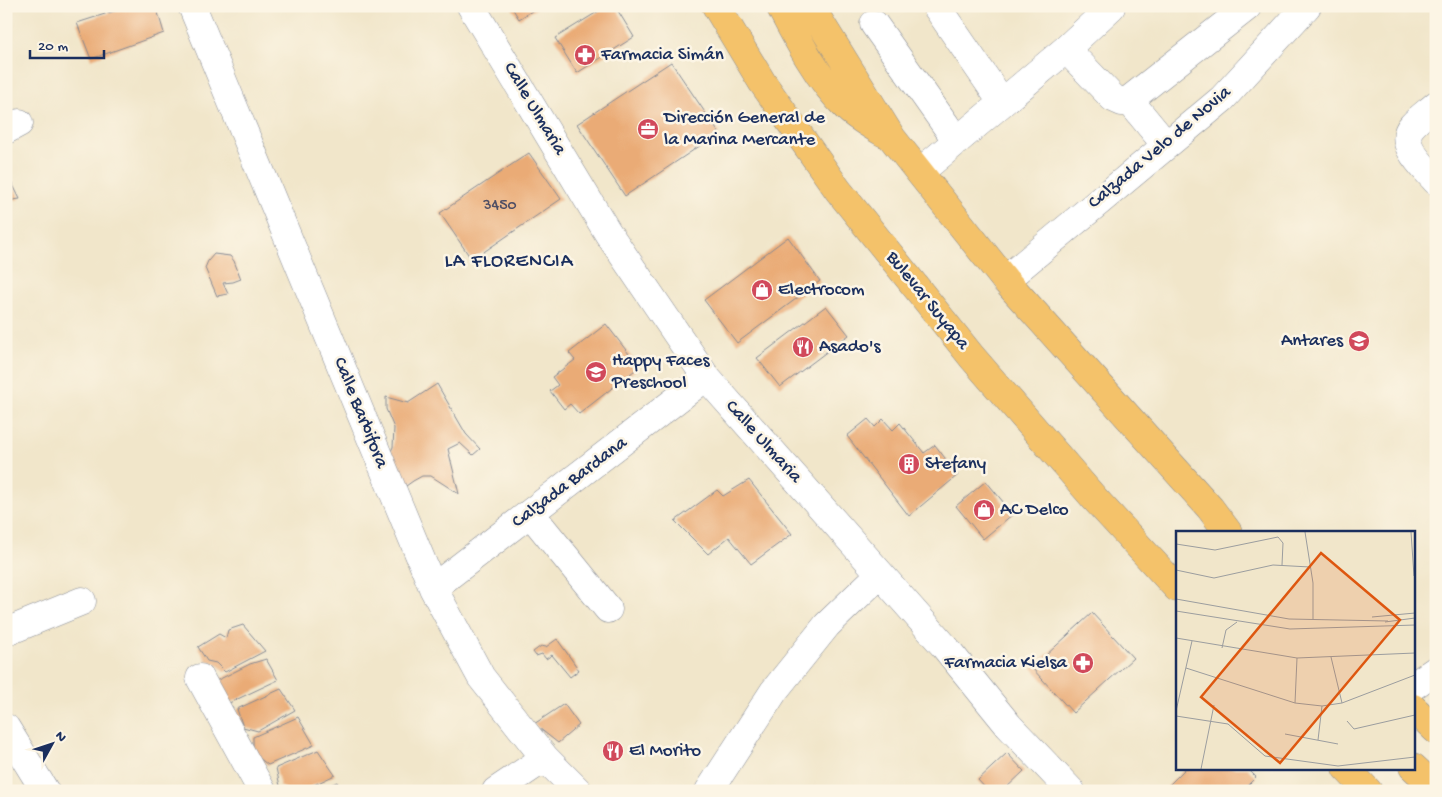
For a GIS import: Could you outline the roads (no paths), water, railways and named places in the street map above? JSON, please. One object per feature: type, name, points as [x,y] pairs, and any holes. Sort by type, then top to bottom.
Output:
[{"type":"main road","points":[[780,6],[819,75],[840,101],[862,120],[892,138]]},
{"type":"main road","points":[[810,6],[892,138],[1005,280],[1210,508],[1233,531]]},
{"type":"main road","name":"Bulevar Suyapa","points":[[719,10],[762,82],[838,190],[972,357],[1095,499],[1173,582]]},
{"type":"main road","points":[[1210,508],[1227,531]]},
{"type":"main road","points":[[1414,709],[1436,730]]},
{"type":"main road","points":[[1414,768],[1436,788]]},
{"type":"main road","points":[[1348,770],[1368,791]]},
{"type":"street","name":"Calle Barbifora","points":[[192,6],[432,588],[481,677],[544,758],[578,791]]},
{"type":"street","name":"Calle Ulmaria","points":[[471,6],[608,233],[706,377],[945,647],[1009,726],[1071,791]]},
{"type":"street","points":[[936,6],[1002,102]]},
{"type":"street","name":"Calzada Velo de Novia","points":[[1005,280],[1222,99],[1307,6]]},
{"type":"street","points":[[920,172],[1066,49],[1111,7]]},
{"type":"street","points":[[1066,49],[1113,98],[1122,102],[1129,100],[1247,7]]},
{"type":"street","points":[[874,24],[957,141]]},
{"type":"street","points":[[1129,100],[1166,145]]},
{"type":"street","points":[[1434,111],[1410,127],[1407,139],[1409,149],[1436,181]]},
{"type":"street","name":"Calzada Bardana","points":[[432,588],[706,377]]},
{"type":"street","points":[[530,513],[608,609]]},
{"type":"street","points":[[710,791],[774,691],[827,625],[880,574]]},
{"type":"street","points":[[6,632],[82,601]]},
{"type":"street","points":[[1414,685],[1436,670]]},
{"type":"street","points":[[200,678],[262,791]]},
{"type":"street","points":[[6,728],[45,791]]},
{"type":"street","points":[[496,791],[544,758]]},
{"type":"place","name":"Farmacia Simán","points":[[585,55]]},
{"type":"place","name":"Dirección General de la Marina Mercante","points":[[648,129]]},
{"type":"place","name":"Electrocom","points":[[762,290]]},
{"type":"place","name":"Antares","points":[[1359,341]]},
{"type":"place","name":"Asado's","points":[[803,347]]},
{"type":"place","name":"Happy Faces Preschool","points":[[596,372]]},
{"type":"place","name":"Stefany","points":[[909,464]]},
{"type":"place","name":"AC Delco","points":[[984,510]]},
{"type":"place","name":"Farmacia Kielsa","points":[[1083,663]]},
{"type":"place","name":"El Morito","points":[[613,751]]},
{"type":"district","name":"LA FLORENCIA","points":[[509,262]]}]
